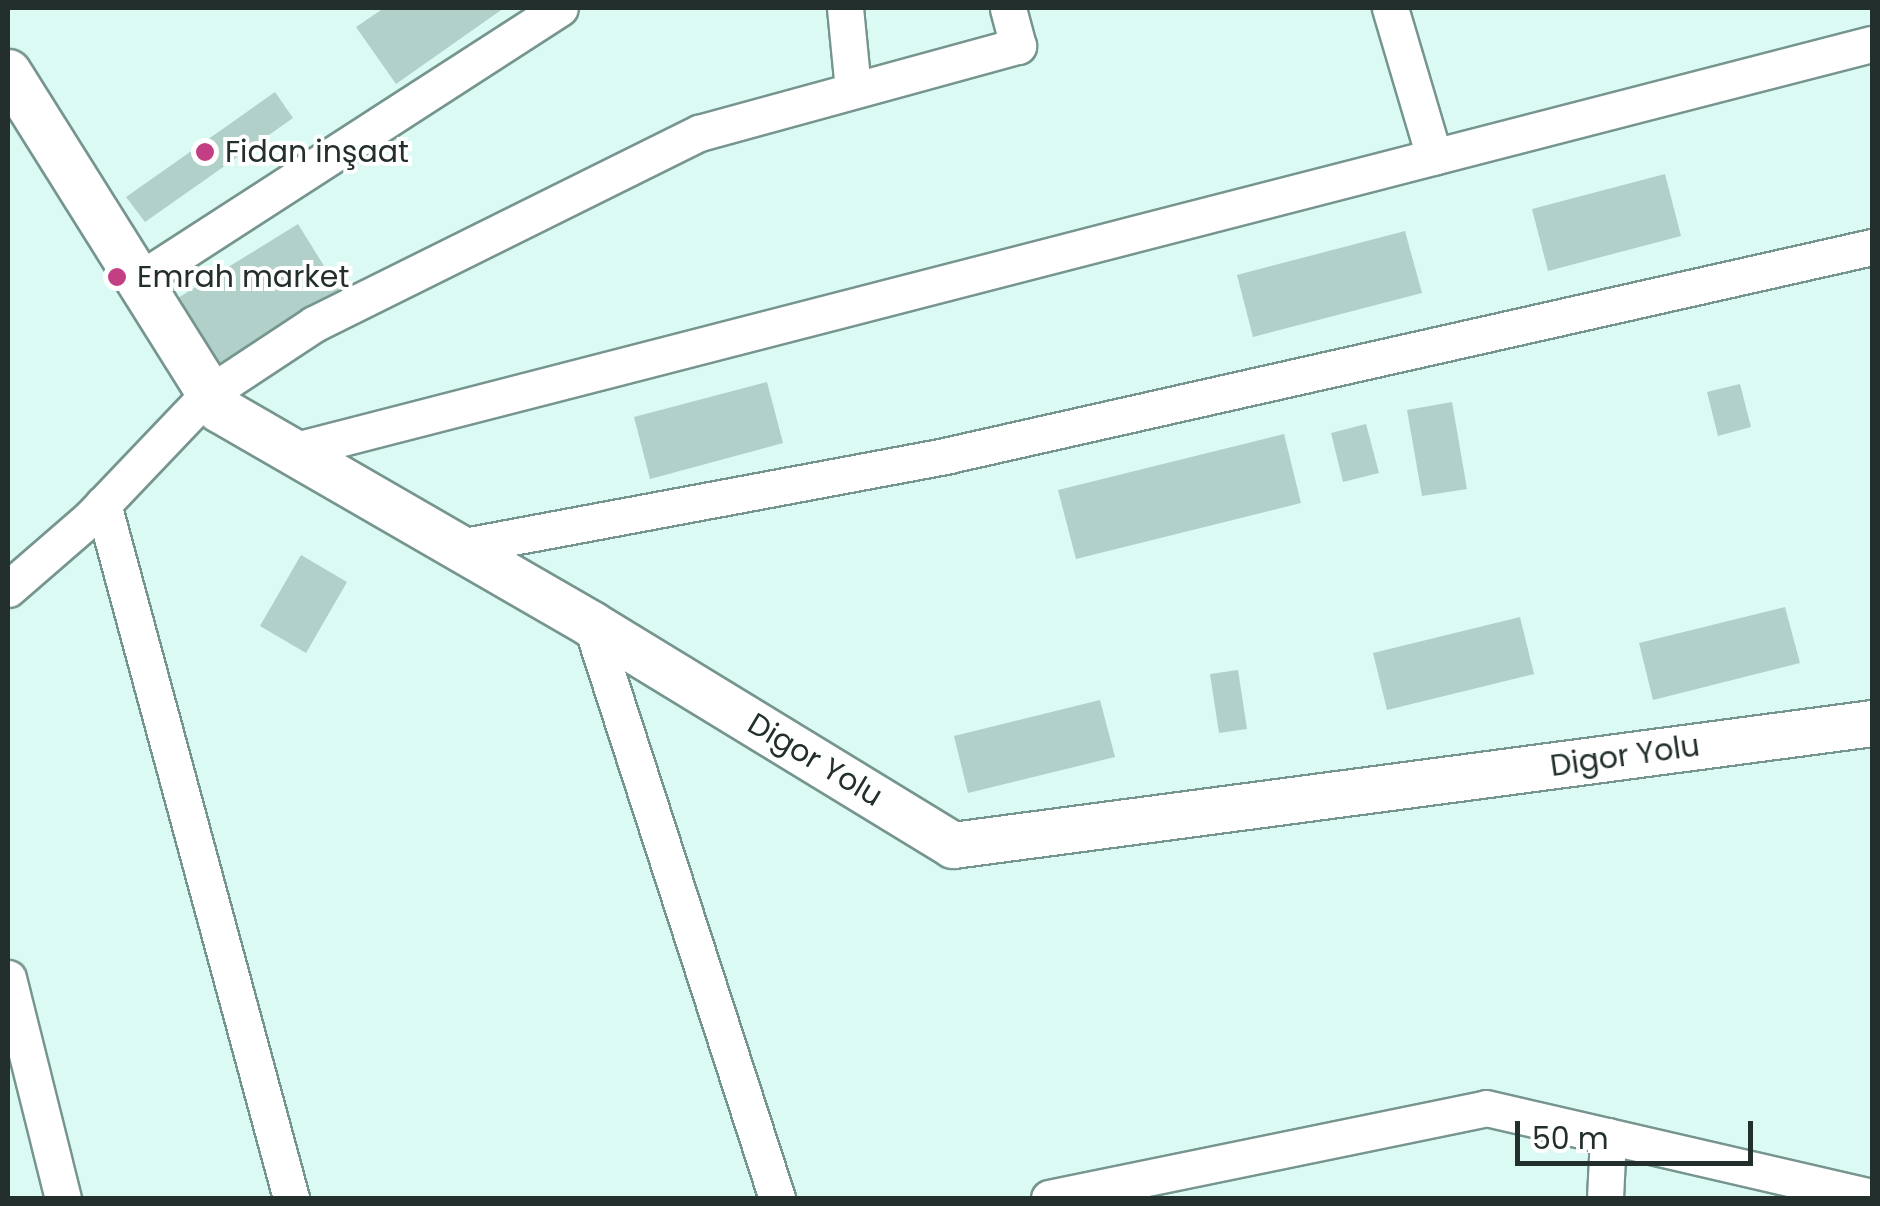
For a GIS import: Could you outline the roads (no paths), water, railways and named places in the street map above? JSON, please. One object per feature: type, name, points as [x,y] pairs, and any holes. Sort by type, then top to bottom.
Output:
[{"type":"main road","name":"Digor Yolu","points":[[8,72],[219,409],[591,624],[953,845],[1872,723]]},
{"type":"street","points":[[138,280],[560,8]]},
{"type":"street","points":[[845,8],[853,89]]},
{"type":"street","points":[[8,590],[103,504],[208,394],[370,292],[652,152],[853,89],[1018,46],[1008,8]]},
{"type":"street","points":[[1390,8],[1434,157]]},
{"type":"street","points":[[292,450],[1872,44]]},
{"type":"street","points":[[459,548],[949,456],[1872,248]]},
{"type":"street","points":[[103,504],[292,1198]]},
{"type":"street","points":[[591,624],[777,1198]]},
{"type":"street","points":[[8,978],[64,1198]]},
{"type":"street","points":[[1050,1198],[1486,1108],[1872,1197]]},
{"type":"street","points":[[1605,1198],[1608,1136]]},
{"type":"place","name":"Fidan inşaat","points":[[205,152]]},
{"type":"place","name":"Emrah market","points":[[117,277]]}]
